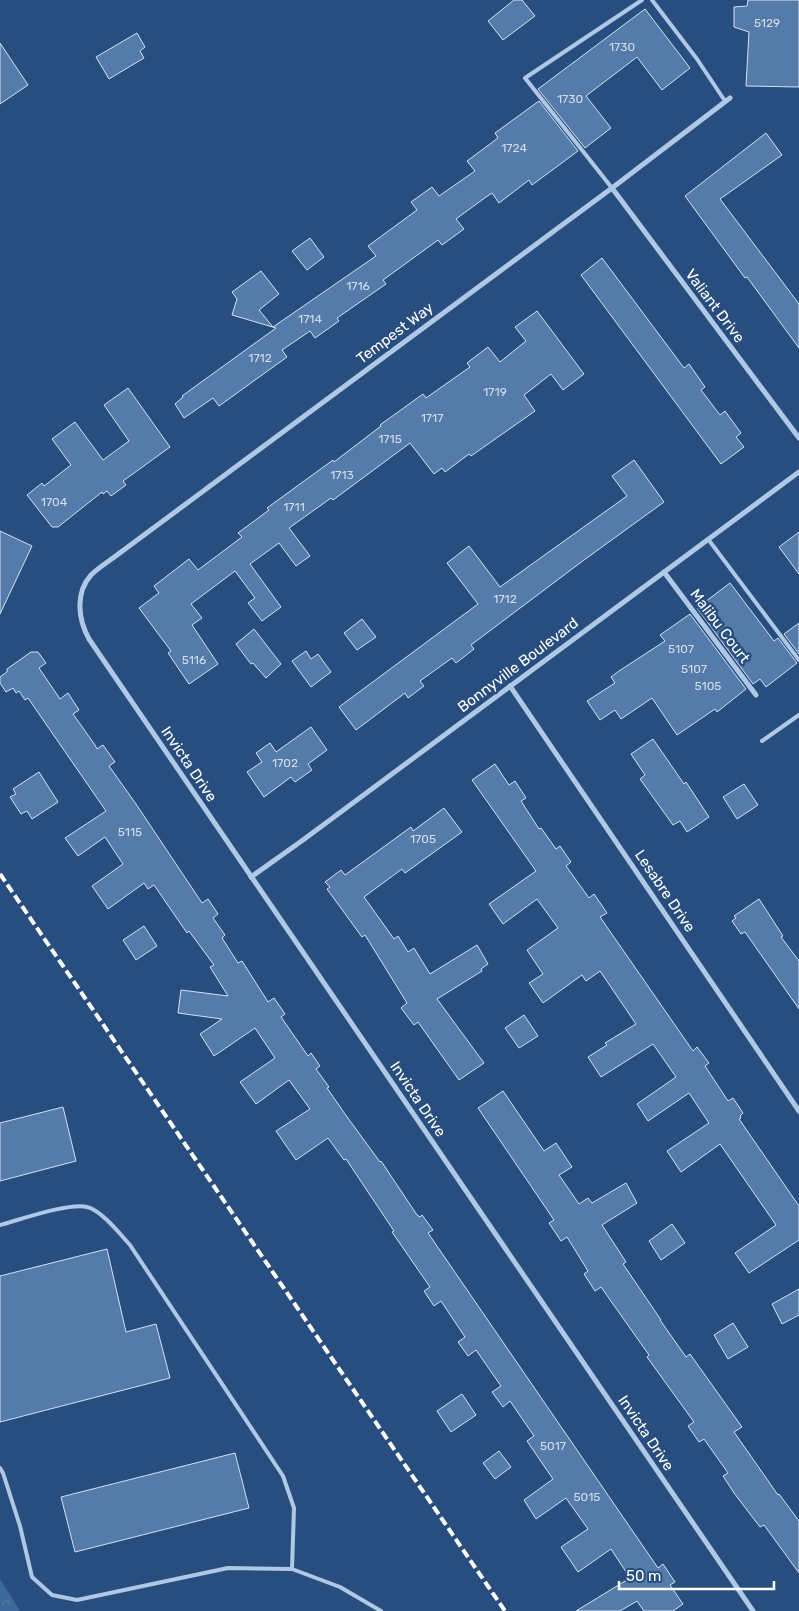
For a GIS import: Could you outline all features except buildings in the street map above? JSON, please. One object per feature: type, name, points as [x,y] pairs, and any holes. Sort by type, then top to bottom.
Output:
[{"type":"street","name":"Tempest Way","points":[[81,594],[92,575],[113,558],[728,100]]},
{"type":"street","name":"Valiant Drive","points":[[612,188],[799,438]]},
{"type":"street","name":"Bonnyville Boulevard","points":[[251,876],[303,840],[799,472]]},
{"type":"street","name":"Malibu Court","points":[[664,572],[756,695]]},
{"type":"street","name":"Invicta Drive","points":[[81,594],[81,621],[89,639],[753,1611]]},
{"type":"street","name":"Lesabre Drive","points":[[510,686],[799,1111]]},
{"type":"lane","points":[[612,188],[525,78],[642,0]]},
{"type":"lane","points":[[652,0],[728,100]]},
{"type":"lane","points":[[708,539],[799,660]]},
{"type":"lane","points":[[762,742],[799,715]]},
{"type":"lane","points":[[0,1225],[72,1206],[88,1206],[109,1222],[130,1245],[283,1476],[294,1508],[292,1569]]},
{"type":"lane","points":[[0,1468],[20,1526],[32,1576],[52,1595],[77,1600],[228,1568],[292,1569],[340,1587],[381,1611]]},
{"type":"green space","points":[[0,1579],[20,1611],[0,1611]]},
{"type":"railway","points":[[0,874],[505,1611]]}]
